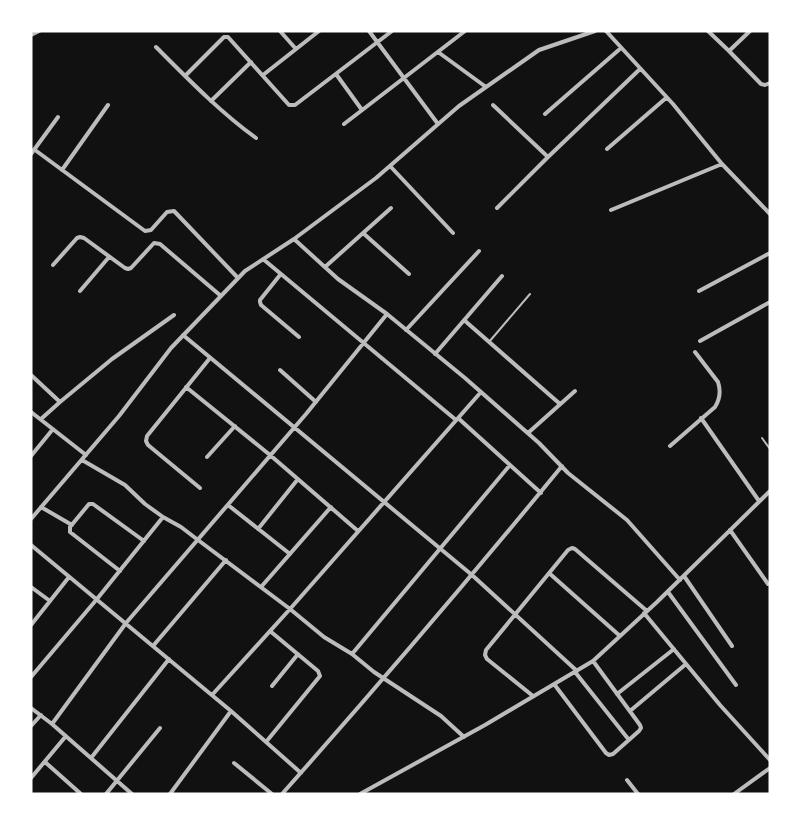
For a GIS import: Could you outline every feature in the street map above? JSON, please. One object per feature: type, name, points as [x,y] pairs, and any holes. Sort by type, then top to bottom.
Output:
[{"type":"street","points":[[31,35],[39,31]]},
{"type":"street","points":[[280,31],[296,49]]},
{"type":"street","points":[[263,75],[319,31]]},
{"type":"street","points":[[369,31],[438,124]]},
{"type":"street","points":[[185,76],[226,36],[289,105],[295,106],[392,31]]},
{"type":"street","points":[[344,124],[465,31]]},
{"type":"street","points":[[31,519],[119,416],[171,348],[245,271],[294,239],[376,178],[459,106],[539,50],[595,31]]},
{"type":"street","points":[[606,31],[722,164],[770,214]]},
{"type":"street","points":[[708,31],[762,84],[770,83]]},
{"type":"street","points":[[729,51],[750,31]]},
{"type":"street","points":[[156,46],[211,101],[235,123],[256,138]]},
{"type":"street","points":[[545,114],[621,48]]},
{"type":"street","points":[[438,52],[486,87]]},
{"type":"street","points":[[211,101],[251,62]]},
{"type":"street","points":[[497,208],[640,69]]},
{"type":"street","points":[[336,74],[362,110]]},
{"type":"street","points":[[607,149],[666,98]]},
{"type":"street","points":[[493,104],[548,157]]},
{"type":"street","points":[[62,170],[108,106]]},
{"type":"street","points":[[31,154],[58,117]]},
{"type":"street","points":[[35,150],[145,231],[151,230],[168,212],[174,211],[238,278]]},
{"type":"street","points":[[611,210],[722,164]]},
{"type":"street","points":[[390,166],[453,233]]},
{"type":"street","points":[[325,268],[391,208]]},
{"type":"street","points":[[363,233],[409,274]]},
{"type":"street","points":[[53,265],[80,237],[128,269],[154,243],[160,244],[221,296]]},
{"type":"street","points":[[294,239],[338,279],[387,314],[481,392],[528,433],[568,472],[627,520],[680,580]]},
{"type":"street","points":[[406,330],[479,251]]},
{"type":"street","points":[[700,290],[770,253]]},
{"type":"street","points":[[80,291],[109,257]]},
{"type":"street","points":[[263,260],[363,344],[457,419],[540,493]]},
{"type":"street","points":[[280,275],[260,302],[261,305],[299,337]]},
{"type":"street","points":[[435,354],[502,276]]},
{"type":"street","points":[[700,341],[770,302]]},
{"type":"street","points":[[52,724],[126,623],[316,402],[387,314]]},
{"type":"street","points":[[41,420],[112,358],[174,315]]},
{"type":"street","points":[[464,320],[560,404]]},
{"type":"street","points":[[183,336],[472,575],[576,671],[629,740]]},
{"type":"street","points":[[670,446],[718,403],[720,387],[718,382],[695,352]]},
{"type":"street","points":[[200,488],[148,445],[146,441],[147,436],[210,358]]},
{"type":"street","points":[[280,370],[316,402]]},
{"type":"street","points":[[31,375],[60,402]]},
{"type":"street","points":[[186,387],[270,455],[358,531]]},
{"type":"street","points":[[528,433],[575,391]]},
{"type":"street","points":[[212,695],[270,632],[481,392]]},
{"type":"street","points":[[31,412],[86,455]]},
{"type":"street","points":[[701,418],[759,500]]},
{"type":"street","points":[[207,457],[235,426]]},
{"type":"street","points":[[31,456],[33,450],[53,429]]},
{"type":"street","points":[[82,460],[125,485],[145,504],[181,527],[226,560],[290,609],[324,638],[352,654],[374,672],[442,716],[464,737]]},
{"type":"street","points":[[352,654],[510,465]]},
{"type":"street","points":[[282,794],[472,575],[562,466]]},
{"type":"street","points":[[258,529],[298,479]]},
{"type":"street","points":[[360,794],[464,737],[593,661],[668,592],[770,491]]},
{"type":"street","points":[[120,571],[70,532],[72,526],[89,504],[144,541]]},
{"type":"street","points":[[228,505],[290,554]]},
{"type":"street","points":[[260,587],[331,507]]},
{"type":"street","points":[[41,508],[72,526]]},
{"type":"street","points":[[31,677],[163,517]]},
{"type":"street","points":[[730,530],[768,584]]},
{"type":"street","points":[[31,545],[231,711],[301,773]]},
{"type":"street","points":[[533,696],[487,659],[485,655],[486,650],[568,550],[572,548],[646,612],[720,705],[768,757]]},
{"type":"street","points":[[153,646],[226,560]]},
{"type":"street","points":[[549,573],[620,636]]},
{"type":"street","points":[[684,576],[732,646]]},
{"type":"street","points":[[31,625],[69,577]]},
{"type":"street","points":[[31,587],[50,601]]},
{"type":"street","points":[[668,592],[736,685]]},
{"type":"street","points":[[266,742],[320,676],[318,671],[270,632]]},
{"type":"street","points":[[618,694],[674,648]]},
{"type":"street","points":[[272,686],[298,654]]},
{"type":"street","points":[[92,758],[169,659]]},
{"type":"street","points":[[554,684],[606,754],[613,754],[640,731],[641,728],[593,661]]},
{"type":"street","points":[[630,711],[686,664]]},
{"type":"street","points":[[31,708],[132,794]]},
{"type":"street","points":[[170,794],[231,711]]},
{"type":"street","points":[[31,726],[41,715]]},
{"type":"street","points":[[106,794],[160,728]]},
{"type":"street","points":[[31,778],[66,736]]},
{"type":"street","points":[[45,762],[81,794]]},
{"type":"street","points":[[234,762],[272,794]]},
{"type":"street","points":[[734,794],[770,768]]},
{"type":"street","points":[[627,780],[638,794]]},
{"type":"lane","points":[[489,342],[530,294]]},
{"type":"lane","points":[[762,438],[770,449]]}]
